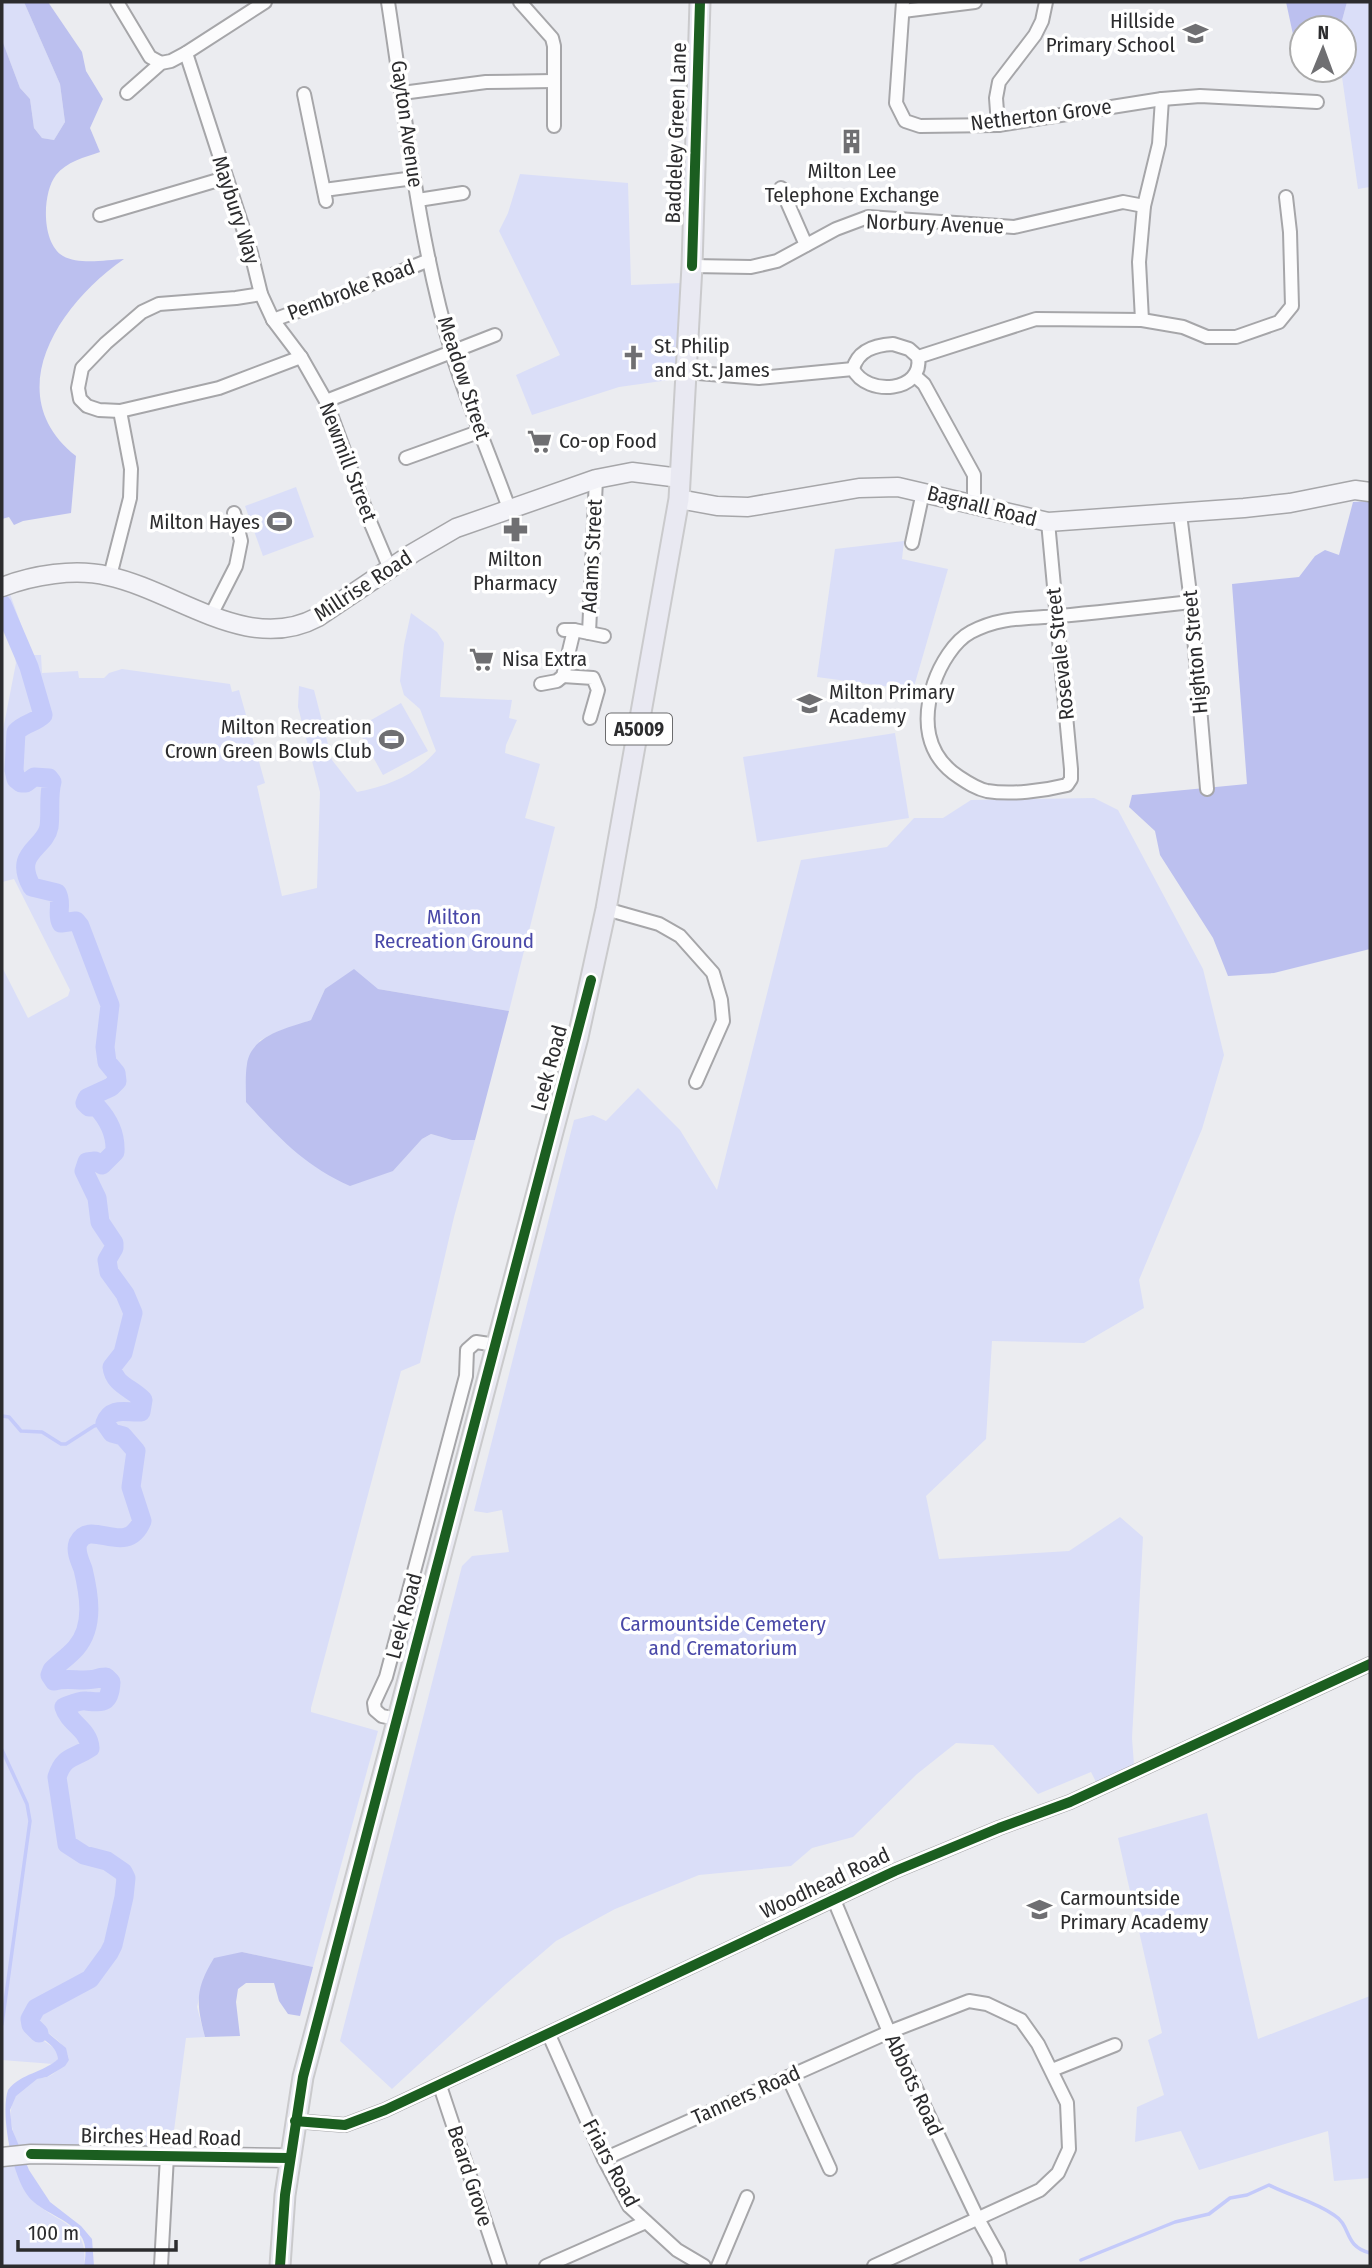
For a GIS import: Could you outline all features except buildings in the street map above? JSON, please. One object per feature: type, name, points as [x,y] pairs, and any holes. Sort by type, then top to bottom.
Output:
[{"type":"main road","name":"Baddeley Green Lane","points":[[680,478],[692,266],[700,2]]},
{"type":"main road","name":"Leek Road","points":[[280,2266],[289,2158],[312,2041],[578,1037],[606,909],[679,499],[680,478]]},
{"type":"street","points":[[117,2],[150,57],[161,63]]},
{"type":"street","points":[[127,93],[161,63],[186,54],[265,2]]},
{"type":"street","name":"Gayton Avenue","points":[[388,2],[414,178],[427,246]]},
{"type":"street","points":[[520,2],[552,38],[555,126]]},
{"type":"street","points":[[903,6],[975,2]]},
{"type":"street","points":[[998,125],[996,98],[999,82],[1035,35],[1042,21],[1046,2]]},
{"type":"street","name":"Netherton Grove","points":[[903,6],[896,103],[905,121],[920,126],[998,125],[1162,99],[1200,96],[1317,102]]},
{"type":"street","name":"Maybury Way","points":[[186,54],[251,253],[261,294],[273,320],[301,358]]},
{"type":"street","points":[[402,93],[486,82],[553,81]]},
{"type":"street","points":[[304,94],[325,196],[414,178]]},
{"type":"street","points":[[1142,320],[1139,262],[1144,206],[1160,144],[1162,99]]},
{"type":"street","points":[[106,209],[225,178]]},
{"type":"street","points":[[781,188],[806,245]]},
{"type":"street","points":[[418,200],[465,192]]},
{"type":"street","points":[[918,357],[1036,319],[1142,320],[1183,327],[1207,337],[1236,337],[1279,322],[1292,306],[1286,197]]},
{"type":"street","name":"Norbury Avenue","points":[[692,266],[751,267],[777,261],[836,229],[868,217],[1014,227],[1123,202],[1144,206]]},
{"type":"street","name":"Meadow Street","points":[[427,246],[452,352],[509,508]]},
{"type":"street","name":"Pembroke Road","points":[[273,320],[429,260]]},
{"type":"street","points":[[261,294],[159,304],[142,312],[82,368],[78,388],[80,399],[87,406],[99,410],[120,411],[219,388],[301,358]]},
{"type":"street","points":[[327,401],[452,352],[491,341]]},
{"type":"street","points":[[879,345],[902,346],[918,357],[919,371],[903,384],[878,387],[864,382],[853,369],[860,355],[879,345]]},
{"type":"street","name":"Newmill Street","points":[[301,358],[327,401],[354,481],[390,569]]},
{"type":"street","points":[[686,372],[759,378],[853,369]]},
{"type":"street","points":[[915,376],[924,384],[974,475],[974,506]]},
{"type":"street","points":[[110,576],[130,498],[131,469],[120,411]]},
{"type":"street","points":[[406,458],[481,431]]},
{"type":"street","name":"Millrise Road","points":[[4,586],[58,574],[87,573],[110,576],[245,627],[289,628],[318,617],[456,528],[596,479],[632,472],[680,478]]},
{"type":"street","name":"Adams Street","points":[[589,633],[596,479]]},
{"type":"street","name":"Bagnall Road","points":[[679,499],[716,506],[748,507],[875,486],[898,487],[1048,522],[1180,514],[1290,503],[1355,490],[1370,492]]},
{"type":"street","points":[[912,542],[923,492]]},
{"type":"street","points":[[211,614],[236,566],[240,541],[234,513]]},
{"type":"street","name":"Highton Street","points":[[1180,514],[1191,602],[1207,789]]},
{"type":"street","name":"Rosevale Street","points":[[1048,522],[1071,779],[1067,785],[1002,792],[985,791],[971,785],[951,772],[931,745],[927,715],[937,674],[953,649],[967,634],[988,624],[1020,617],[1056,616]]},
{"type":"street","points":[[1056,616],[1191,602]]},
{"type":"street","points":[[541,684],[557,681],[563,676],[569,630],[604,636]]},
{"type":"street","points":[[563,676],[593,678],[598,690],[590,718]]},
{"type":"street","points":[[606,909],[659,924],[680,936],[713,973],[721,1000],[723,1021],[695,1082]]},
{"type":"street","name":"Leek Road","points":[[397,1719],[382,1716],[375,1710],[374,1703],[386,1677],[466,1376],[467,1350],[476,1342],[496,1345]]},
{"type":"street","name":"Woodhead Road","points":[[295,2121],[345,2125],[440,2085],[895,1871],[1070,1802],[1370,1664]]},
{"type":"street","name":"Abbots Road","points":[[834,1900],[889,2032],[978,2219],[998,2255],[1000,2266]]},
{"type":"street","name":"Tanners Road","points":[[604,2159],[889,2032],[969,2001],[987,2004],[1021,2020],[1052,2070],[1068,2103],[1069,2122],[1069,2150],[1058,2173],[1040,2190],[978,2219]]},
{"type":"street","name":"Friars Road","points":[[550,2035],[604,2159],[629,2206],[677,2250],[704,2266]]},
{"type":"street","points":[[1052,2070],[1115,2045]]},
{"type":"street","points":[[788,2077],[830,2169]]},
{"type":"street","name":"Beard Grove","points":[[440,2085],[500,2266]]},
{"type":"street","name":"Birches Head Road","points":[[2,2157],[31,2154],[289,2158]]},
{"type":"street","points":[[161,2266],[167,2157]]},
{"type":"street","points":[[718,2266],[747,2197]]},
{"type":"street","points":[[874,2266],[978,2219]]},
{"type":"street","points":[[546,2266],[646,2222]]},
{"type":"green space","points":[[2,2],[24,2],[60,84],[65,122],[54,140],[42,138],[34,128],[30,99],[20,88],[2,40]]},
{"type":"green space","points":[[1347,2],[1370,2],[1370,187],[1358,189],[1343,84],[1358,84],[1358,14],[1344,14]]},
{"type":"green space","points":[[520,174],[628,183],[631,285],[682,283],[679,369],[669,380],[619,387],[532,415],[516,375],[560,355],[499,231],[508,213]]},
{"type":"green space","name":"Milton Hayes","points":[[296,487],[314,537],[263,556],[245,506]]},
{"type":"green space","points":[[904,541],[902,559],[948,569],[913,690],[817,677],[835,549]]},
{"type":"green space","name":"Milton Recreation Ground","points":[[10,594],[32,655],[41,655],[42,673],[78,671],[79,678],[104,678],[109,673],[122,669],[230,684],[232,692],[239,690],[265,783],[257,786],[282,896],[317,888],[320,792],[298,707],[299,686],[314,690],[332,760],[357,792],[401,778],[420,767],[436,751],[420,709],[404,695],[400,681],[411,613],[437,632],[444,643],[440,697],[512,700],[509,718],[517,720],[505,753],[540,764],[525,818],[555,827],[509,1011],[378,989],[325,989],[311,1020],[259,1041],[393,1171],[422,1139],[431,1134],[452,1140],[475,1140],[420,1363],[401,1371],[311,1708],[311,1712],[378,1731],[313,1967],[242,1952],[204,1976],[197,2007],[205,2037],[186,2038],[172,2146],[56,2146],[20,2150],[11,2119],[13,2101],[26,2085],[55,2072],[69,2060],[68,2054],[61,2044],[36,2023],[35,2017],[38,2013],[27,2010],[41,2039],[57,2050],[58,2059],[53,2064],[2,2060],[2,967],[28,1018],[68,996],[70,990],[14,879],[2,882],[2,735],[16,663],[13,644],[2,618],[2,596]]},
{"type":"green space","name":"Milton Recreation Crown Green Bowls Club","points":[[401,703],[428,751],[383,775],[357,728]]},
{"type":"green space","points":[[895,733],[909,818],[757,842],[743,757]]},
{"type":"green space","name":"Carmountside Cemetery and Crematorium","points":[[1094,798],[1118,810],[1203,969],[1224,1055],[1202,1129],[1139,1280],[1144,1308],[1084,1343],[992,1341],[986,1439],[926,1496],[939,1559],[1069,1551],[1120,1517],[1143,1537],[1132,1738],[1134,1765],[1097,1784],[1091,1772],[1038,1794],[993,1745],[956,1743],[917,1774],[853,1837],[812,1848],[791,1866],[699,1875],[615,1909],[556,1941],[392,2089],[340,2041],[462,1566],[472,1556],[509,1552],[502,1510],[487,1513],[474,1511],[574,1120],[593,1115],[606,1121],[638,1088],[680,1130],[717,1190],[801,860],[887,847],[914,818],[943,818],[971,800]]},
{"type":"green space","points":[[1207,1813],[1258,2039],[1370,1996],[1370,2178],[1334,2181],[1328,2131],[1199,2170],[1181,2131],[1135,2142],[1137,2107],[1164,2095],[1148,2040],[1162,2033],[1118,1838]]},
{"type":"green space","points":[[14,2165],[23,2188],[31,2199],[76,2232],[82,2241],[84,2266],[2,2266],[2,2167]]},
{"type":"shaded area","points":[[24,2],[48,2],[82,52],[86,71],[103,99],[90,128],[100,152],[76,160],[56,175],[51,183],[46,217],[51,240],[56,250],[69,259],[124,259],[99,278],[77,301],[59,326],[46,353],[40,380],[42,407],[53,432],[76,456],[71,513],[14,525],[9,517],[2,519],[2,40],[20,88],[30,99],[34,128],[42,138],[54,140],[65,122],[60,84]]},
{"type":"shaded area","points":[[1286,2],[1347,2],[1344,14],[1289,14]]},
{"type":"shaded area","points":[[1370,501],[1370,949],[1274,973],[1228,976],[1213,938],[1160,855],[1155,831],[1129,807],[1132,795],[1247,784],[1232,584],[1299,577],[1315,556],[1325,550],[1339,555],[1353,502]]},
{"type":"shaded area","points":[[354,969],[378,989],[509,1011],[475,1140],[452,1140],[431,1134],[422,1139],[393,1171],[350,1186],[319,1170],[270,1128],[246,1102],[246,1078],[247,1064],[255,1046],[272,1034],[311,1020],[325,989]]},
{"type":"shaded area","points":[[242,1952],[313,1967],[300,2016],[288,2014],[279,2001],[274,1983],[246,1983],[238,1989],[236,2002],[240,2036],[205,2037],[199,2005],[203,1979],[214,1958]]},
{"type":"shaded area","points":[[27,2010],[38,2012],[36,2023],[66,2048],[69,2060],[65,2066],[47,2077],[37,2079],[16,2096],[10,2110],[12,2129],[29,2170],[50,2202],[81,2226],[92,2239],[94,2266],[84,2266],[85,2246],[75,2229],[40,2207],[28,2196],[13,2160],[5,2114],[8,2090],[19,2080],[58,2059],[53,2047],[27,2025],[24,2018]]},
{"type":"waterway","points":[[2,604],[29,667],[43,715],[16,732],[16,779],[26,783],[34,777],[49,778],[52,782],[49,827],[28,858],[27,875],[32,887],[57,893],[61,923],[76,921],[80,926],[110,1005],[105,1047],[107,1062],[116,1073],[117,1081],[111,1087],[87,1098],[85,1103],[89,1107],[97,1107],[108,1122],[113,1133],[115,1152],[102,1165],[95,1161],[87,1162],[84,1171],[97,1198],[100,1222],[114,1243],[107,1260],[109,1272],[125,1294],[133,1313],[123,1353],[112,1367],[113,1373],[143,1400],[141,1412],[115,1412],[105,1423],[112,1433],[123,1436],[136,1451],[131,1487],[142,1521],[135,1532],[127,1537],[91,1534],[84,1536],[78,1543],[77,1553],[83,1569],[89,1610],[86,1630],[76,1648],[50,1675],[54,1681],[106,1677],[111,1682],[105,1700],[80,1701],[64,1707],[70,1718],[83,1731],[90,1748],[66,1761],[57,1777],[67,1844],[84,1855],[107,1861],[123,1872],[126,1878],[124,1897],[109,1953],[90,1979],[36,2008],[30,2019],[31,2025],[39,2033]]},
{"type":"waterway","points":[[2,1416],[9,1417],[21,1431],[42,1432],[61,1444],[66,1444],[94,1426],[105,1423]]},
{"type":"waterway","points":[[2,1750],[27,1804],[30,1821],[2,2024]]},
{"type":"waterway","points":[[1081,2260],[1175,2222],[1209,2214],[1230,2198],[1247,2195],[1269,2185],[1334,2215],[1340,2220],[1351,2241],[1361,2250],[1370,2253]]},
{"type":"cycle path","points":[[692,266],[700,2]]},
{"type":"cycle path","points":[[280,2266],[285,2195],[303,2077],[591,980]]},
{"type":"cycle path","points":[[295,2121],[345,2125],[385,2110],[895,1871],[1070,1802],[1370,1664]]},
{"type":"cycle path","points":[[31,2154],[289,2158]]},
{"type":"place","name":"Hillside Primary School","points":[[1195,33]]},
{"type":"place","name":"Milton Lee Telephone Exchange","points":[[852,142]]},
{"type":"place","name":"St. Philip and St. James","points":[[634,358]]},
{"type":"place","name":"Co-op Food","points":[[539,441]]},
{"type":"place","name":"Milton Hayes","points":[[280,522]]},
{"type":"place","name":"Milton Pharmacy","points":[[515,530]]},
{"type":"place","name":"Nisa Extra","points":[[482,659]]},
{"type":"place","name":"Milton Primary Academy","points":[[809,704]]},
{"type":"place","name":"Milton Recreation Crown Green Bowls Club","points":[[392,739]]},
{"type":"place","name":"Carmountside Primary Academy","points":[[1040,1910]]}]
